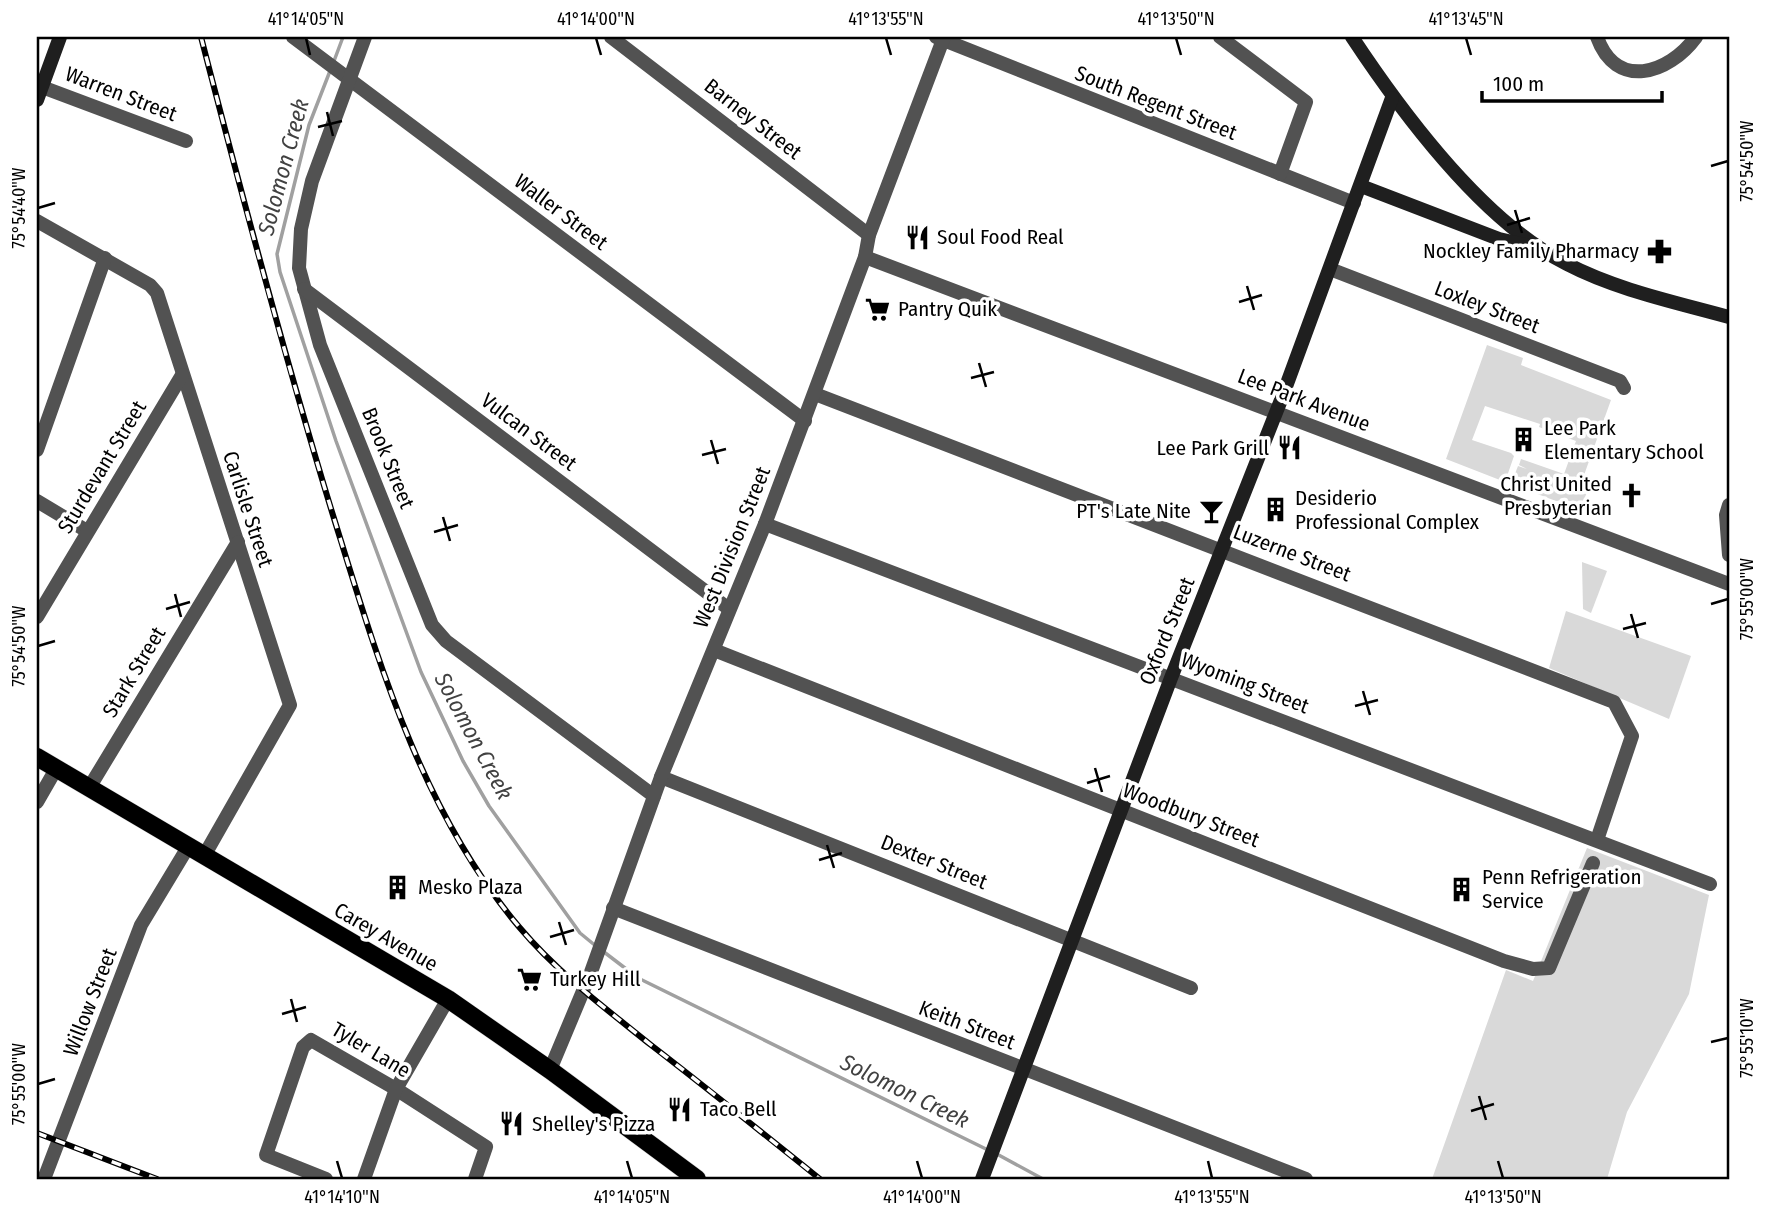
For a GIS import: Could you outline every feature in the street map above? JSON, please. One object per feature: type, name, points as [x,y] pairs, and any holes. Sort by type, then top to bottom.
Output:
[{"type":"main road","name":"Carey Avenue","points":[[37,757],[448,999],[550,1070],[697,1179]]},
{"type":"street","points":[[39,93],[60,37]]},
{"type":"street","name":"Waller Street","points":[[293,37],[805,421]]},
{"type":"street","name":"Brook Street","points":[[365,37],[346,77],[319,156],[306,206],[299,254],[303,289],[320,345],[432,625],[446,641],[654,796]]},
{"type":"street","name":"Barney Street","points":[[611,37],[869,235]]},
{"type":"street","points":[[1220,37],[1306,102],[1280,174]]},
{"type":"street","points":[[1352,37],[1392,98],[1458,174],[1539,248],[1569,265],[1637,291],[1729,317]]},
{"type":"street","points":[[1597,37],[1606,57],[1625,70],[1641,73],[1672,61],[1696,37]]},
{"type":"street","name":"West Division Street","points":[[550,1070],[604,936],[661,777],[805,421],[940,38]]},
{"type":"street","name":"South Regent Street","points":[[940,38],[1354,203]]},
{"type":"street","name":"Warren Street","points":[[39,93],[186,141]]},
{"type":"street","name":"Oxford Street","points":[[982,1179],[1171,678],[1276,413],[1392,98]]},
{"type":"street","points":[[1361,186],[1499,239],[1539,248]]},
{"type":"street","name":"Carlisle Street","points":[[37,221],[105,258],[150,285],[157,293],[290,705],[204,856]]},
{"type":"street","name":"Lee Park Avenue","points":[[865,257],[1729,584]]},
{"type":"street","points":[[37,450],[105,258]]},
{"type":"street","name":"Loxley Street","points":[[1330,269],[1620,381],[1624,388]]},
{"type":"street","name":"Vulcan Street","points":[[303,289],[729,609]]},
{"type":"street","name":"Sturdevant Street","points":[[37,617],[182,375]]},
{"type":"street","name":"Luzerne Street","points":[[815,394],[1223,549],[1614,702],[1632,736],[1597,840]]},
{"type":"street","points":[[37,501],[87,531]]},
{"type":"street","points":[[1729,505],[1726,515],[1729,555]]},
{"type":"street","name":"Wyoming Street","points":[[765,524],[1710,884]]},
{"type":"street","name":"Stark Street","points":[[89,788],[237,542]]},
{"type":"street","name":"Woodbury Street","points":[[714,650],[1504,961],[1533,969],[1549,968],[1593,863]]},
{"type":"street","points":[[37,802],[56,769]]},
{"type":"street","name":"Dexter Street","points":[[661,777],[1191,988]]},
{"type":"street","name":"Willow Street","points":[[43,1174],[141,925],[188,847]]},
{"type":"street","name":"Keith Street","points":[[613,908],[1306,1179]]},
{"type":"street","points":[[364,1179],[396,1089],[448,999]]},
{"type":"street","name":"Tyler Lane","points":[[326,1179],[266,1155],[303,1047],[311,1040],[396,1089],[486,1147],[475,1179]]},
{"type":"shaded area","points":[[1487,345],[1523,358],[1521,365],[1611,400],[1579,489],[1587,492],[1580,510],[1511,484],[1518,466],[1527,469],[1519,465],[1521,459],[1564,474],[1576,441],[1539,427],[1540,424],[1485,406],[1472,440],[1514,456],[1505,482],[1446,459]]},
{"type":"shaded area","points":[[1582,562],[1607,571],[1591,613],[1583,609]]},
{"type":"shaded area","points":[[1566,611],[1691,656],[1669,719],[1549,668]]},
{"type":"shaded area","points":[[1587,848],[1709,895],[1689,994],[1627,1112],[1607,1179],[1432,1179],[1506,970],[1533,981]]},
{"type":"waterway","name":"Solomon Creek","points":[[334,61],[343,37]]},
{"type":"waterway","name":"Solomon Creek","points":[[330,71],[309,125],[277,254],[280,272],[336,441],[421,672],[463,761],[489,806],[580,933],[597,947]]},
{"type":"waterway","name":"Solomon Creek","points":[[604,952],[638,978],[988,1150]]},
{"type":"waterway","name":"Solomon Creek","points":[[995,1153],[1043,1179]]},
{"type":"railway","points":[[201,37],[280,335],[366,622],[405,730],[428,783],[455,834],[485,882],[520,928],[550,960],[599,1004],[820,1179]]},
{"type":"railway","points":[[37,1133],[157,1179]]},
{"type":"place","name":"Soul Food Real","points":[[917,237]]},
{"type":"place","name":"Nockley Family Pharmacy","points":[[1659,251]]},
{"type":"place","name":"Pantry Quik","points":[[878,309]]},
{"type":"place","name":"Lee Park Elementary School","points":[[1524,440]]},
{"type":"place","name":"Lee Park Grill","points":[[1289,448]]},
{"type":"place","name":"Christ United Presbyterian","points":[[1632,496]]},
{"type":"place","name":"Desiderio Professional Complex","points":[[1275,510]]},
{"type":"place","name":"PT's Late Nite","points":[[1211,511]]},
{"type":"place","name":"Mesko Plaza","points":[[398,887]]},
{"type":"place","name":"Penn Refrigeration Service","points":[[1462,889]]},
{"type":"place","name":"Turkey Hill","points":[[530,979]]},
{"type":"place","name":"Taco Bell","points":[[680,1109]]},
{"type":"place","name":"Shelley's Pizza","points":[[512,1124]]}]
